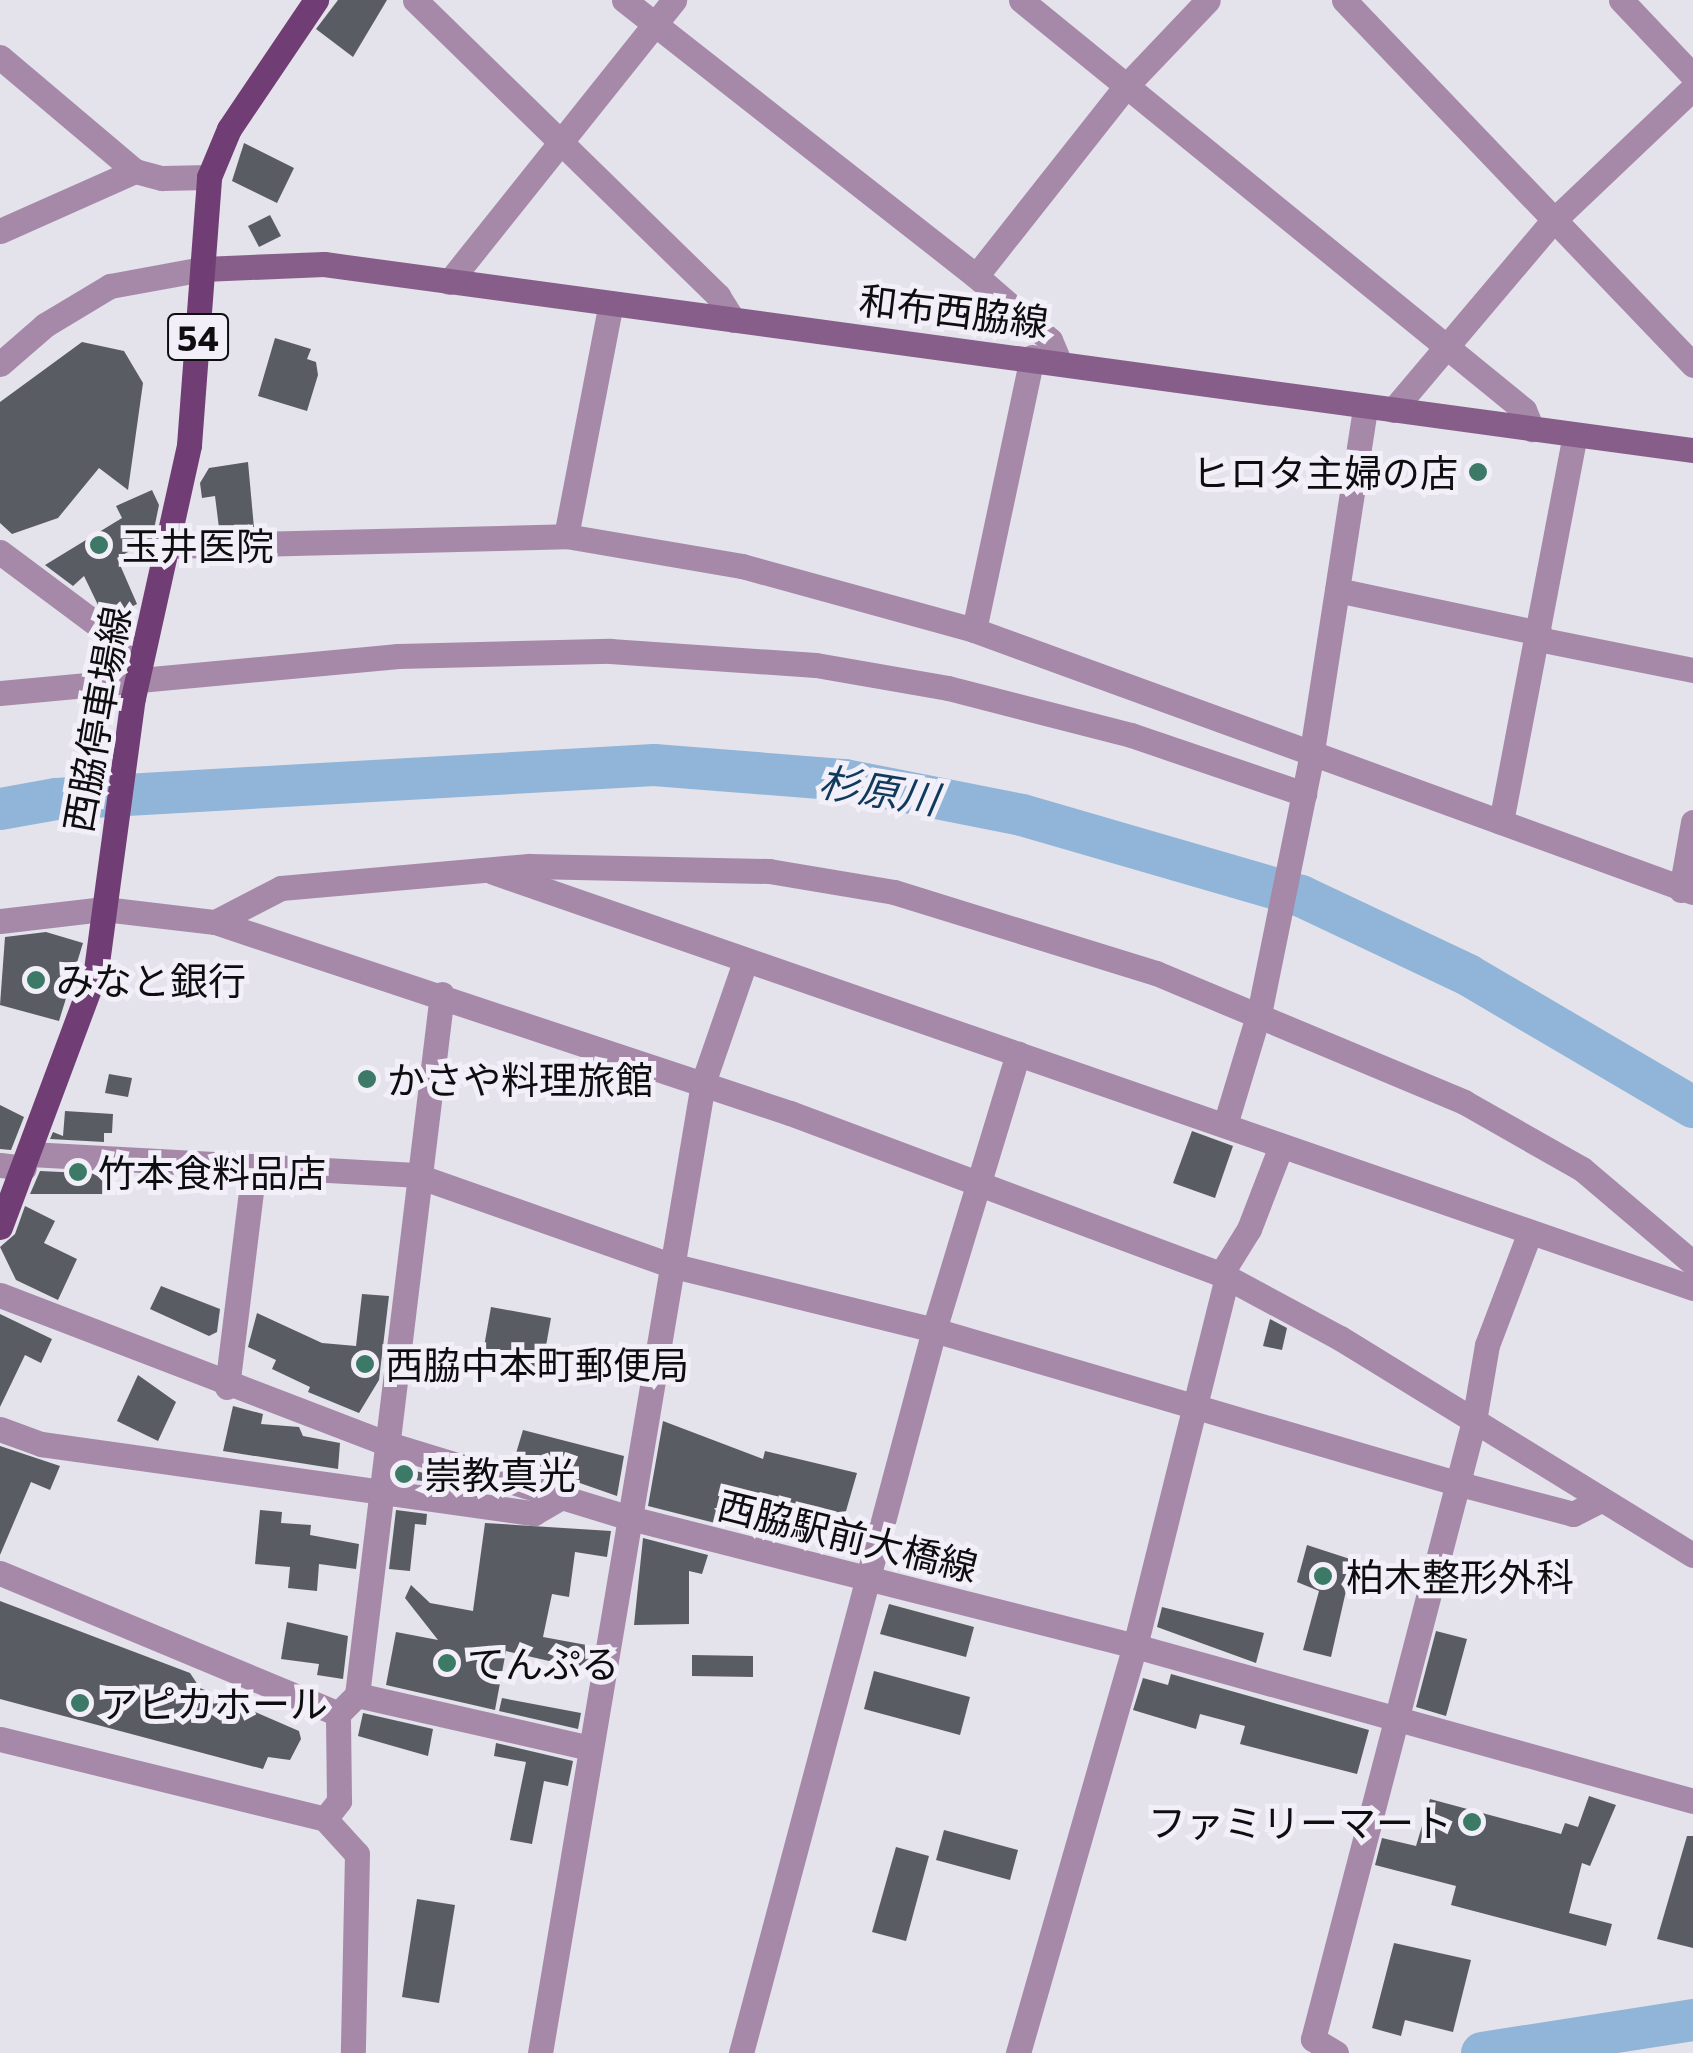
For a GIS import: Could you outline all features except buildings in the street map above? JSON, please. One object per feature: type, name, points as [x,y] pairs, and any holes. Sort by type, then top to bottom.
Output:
[{"type":"main road","name":"西脇停車場線","points":[[0,1227],[18,1162],[96,970],[134,692],[189,446],[209,177],[229,130],[316,0]]},
{"type":"main road","name":"和布西脇線","points":[[203,269],[324,264],[1032,357],[1365,408],[1693,450]]},
{"type":"street","points":[[416,0],[718,296],[733,320]]},
{"type":"street","points":[[624,0],[976,276],[1050,340],[1059,361]]},
{"type":"street","points":[[450,282],[674,0]]},
{"type":"street","points":[[1022,0],[1524,410],[1532,429]]},
{"type":"street","points":[[976,276],[1127,85],[1208,0]]},
{"type":"street","points":[[1344,0],[1693,366]]},
{"type":"street","points":[[1622,0],[1693,76]]},
{"type":"street","points":[[0,57],[135,170],[162,178],[209,177]]},
{"type":"street","points":[[1393,410],[1553,221],[1693,88]]},
{"type":"street","points":[[0,231],[135,170]]},
{"type":"street","points":[[0,364],[45,325],[110,286],[203,269]]},
{"type":"street","points":[[566,536],[611,303]]},
{"type":"street","points":[[974,630],[1032,357]]},
{"type":"street","points":[[1225,1125],[1259,1013],[1303,799],[1365,408]]},
{"type":"street","points":[[1501,822],[1575,435]]},
{"type":"street","points":[[168,546],[566,536],[742,566],[974,630],[1687,891],[1693,822]]},
{"type":"street","points":[[0,552],[141,657]]},
{"type":"street","points":[[1338,590],[1693,670]]},
{"type":"street","points":[[0,694],[134,692],[398,656],[610,651],[816,665],[948,688],[1131,735],[1303,799]]},
{"type":"street","points":[[215,922],[281,888],[529,866],[770,871],[894,892],[1051,936],[1259,1013],[1523,1132],[1582,1169],[1693,1263]]},
{"type":"street","points":[[492,872],[1693,1288]]},
{"type":"street","points":[[0,921],[105,899],[215,922],[703,1083],[976,1182],[1224,1275],[1474,1421],[1598,1502],[1693,1555]]},
{"type":"street","points":[[540,2053],[703,1083],[745,962]]},
{"type":"street","points":[[325,1819],[339,1801],[338,1714],[357,1696],[416,1175],[442,994]]},
{"type":"street","points":[[742,2053],[934,1330],[1018,1053]]},
{"type":"street","points":[[1018,2053],[1136,1646],[1197,1407],[1224,1275],[1248,1229],[1281,1146]]},
{"type":"street","points":[[18,1162],[254,1166],[416,1175],[670,1264],[934,1330],[1456,1482],[1573,1514],[1598,1502]]},
{"type":"street","points":[[227,1386],[254,1166]]},
{"type":"street","points":[[1336,2053],[1313,2039],[1393,1720],[1474,1421],[1486,1345],[1530,1232]]},
{"type":"street","name":"西脇駅前大橋線","points":[[0,1296],[227,1386],[388,1444],[562,1498],[867,1581],[1136,1646],[1693,1800]]},
{"type":"street","points":[[0,1429],[41,1444],[534,1513],[562,1498]]},
{"type":"street","points":[[0,1573],[338,1714]]},
{"type":"street","points":[[357,1696],[590,1748]]},
{"type":"street","points":[[0,1739],[325,1819],[357,1854],[352,2053]]},
{"type":"waterway","name":"杉原川","points":[[0,809],[56,799],[654,765],[845,780],[1022,815],[1301,896],[1468,975],[1693,1107]]},
{"type":"waterway","points":[[1482,2053],[1693,2020]]},
{"type":"place","name":"ヒロタ主婦の店","points":[[1478,472]]},
{"type":"place","name":"玉井医院","points":[[99,545]]},
{"type":"place","name":"みなと銀行","points":[[36,980]]},
{"type":"place","name":"かさや料理旅館","points":[[367,1079]]},
{"type":"place","name":"竹本食料品店","points":[[78,1172]]},
{"type":"place","name":"西脇中本町郵便局","points":[[365,1364]]},
{"type":"place","name":"崇教真光","points":[[404,1474]]},
{"type":"place","name":"柏木整形外科","points":[[1323,1576]]},
{"type":"place","name":"てんぷる","points":[[447,1663]]},
{"type":"place","name":"アピカホール","points":[[80,1703]]},
{"type":"place","name":"ファミリーマート","points":[[1472,1822]]}]
